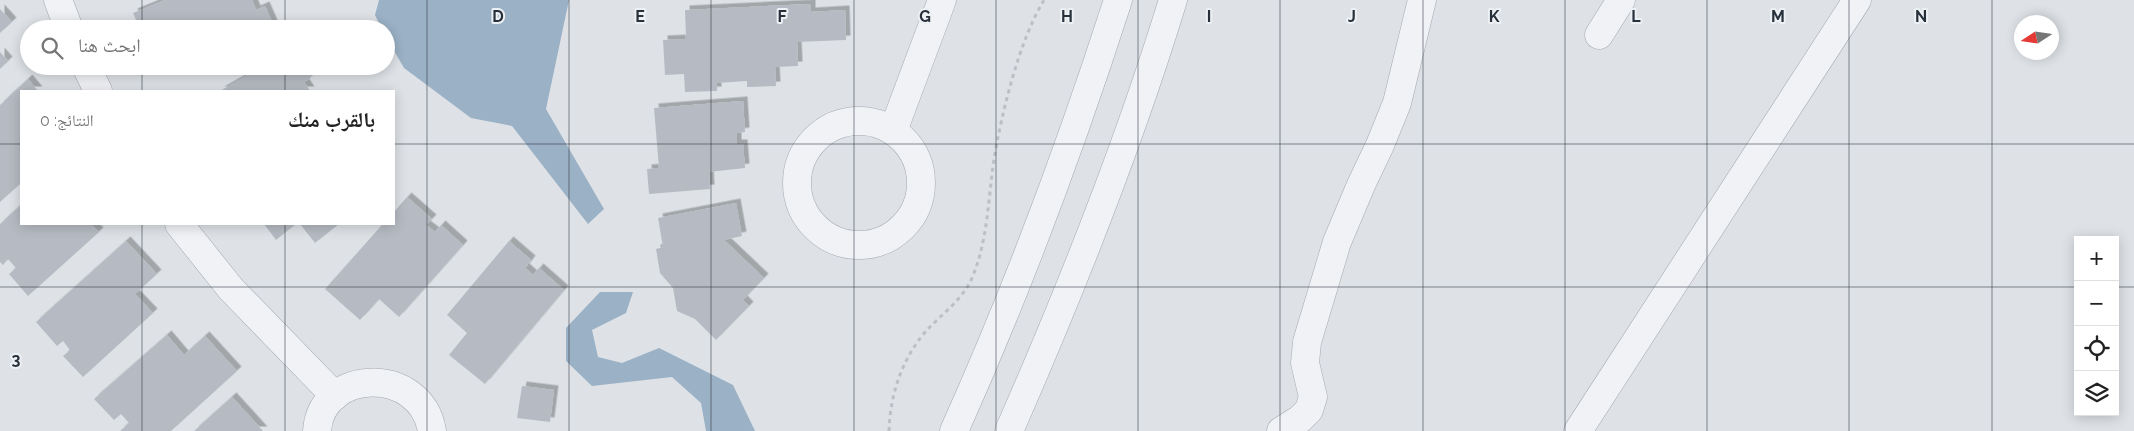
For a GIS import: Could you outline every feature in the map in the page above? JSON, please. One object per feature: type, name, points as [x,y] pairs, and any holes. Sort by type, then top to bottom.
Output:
[{"type":"street","points":[[58,0],[66,20]]},
{"type":"street","points":[[893,130],[942,0]]},
{"type":"street","points":[[954,431],[1036,232],[1118,0]]},
{"type":"street","points":[[1009,431],[1092,231],[1132,125],[1173,0]]},
{"type":"street","points":[[1281,431],[1300,420],[1309,410],[1313,397],[1305,363],[1307,342],[1337,242],[1354,199],[1380,145],[1396,103],[1422,0]]},
{"type":"street","points":[[1599,34],[1621,0]]},
{"type":"street","points":[[1578,431],[1857,0]]},
{"type":"street","points":[[90,75],[98,90]]},
{"type":"street","points":[[859,120],[877,123],[893,130],[906,142],[916,157],[921,175],[921,192],[916,210],[906,225],[892,236],[876,244],[859,246],[841,243],[825,236],[812,224],[802,209],[797,192],[800,166],[812,142],[826,130],[842,123],[859,120]]},
{"type":"street","points":[[180,225],[231,289],[335,396]]},
{"type":"street","points":[[317,431],[324,410],[335,396],[350,387],[366,382],[384,382],[400,388],[415,398],[426,412],[432,431]]},
{"type":"path","points":[[888,431],[889,412],[902,370],[926,332],[956,301],[971,281],[980,258],[986,234],[994,158],[1005,108],[1019,59],[1044,0]]},
{"type":"water","points":[[379,0],[569,0],[546,109],[604,209],[588,224],[512,126],[471,118],[404,68],[395,52],[395,20],[378,20],[375,15]]},
{"type":"water","points":[[600,292],[633,292],[626,313],[592,330],[598,357],[622,363],[659,348],[733,385],[755,431],[706,431],[701,403],[672,377],[592,386],[566,361],[566,328]]},
{"type":"building","points":[[165,0],[252,0],[256,10],[265,6],[271,20],[136,20],[133,13]]},
{"type":"building","points":[[811,4],[811,12],[845,10],[846,40],[797,42],[798,66],[775,67],[776,86],[747,87],[747,81],[717,83],[717,91],[685,92],[684,74],[665,75],[663,40],[686,39],[685,10]]},
{"type":"building","points":[[0,9],[12,22],[0,33]]},
{"type":"building","points":[[0,52],[8,61],[0,69]]},
{"type":"building","points":[[248,75],[310,75],[311,78],[304,82],[309,90],[222,90]]},
{"type":"building","points":[[28,79],[37,90],[20,90],[20,184],[0,202],[0,105]]},
{"type":"building","points":[[743,101],[745,132],[737,133],[737,144],[743,144],[745,168],[709,172],[710,189],[649,194],[647,169],[659,168],[654,108]]},
{"type":"building","points":[[407,197],[432,219],[426,225],[435,232],[441,225],[463,245],[399,317],[379,299],[360,320],[325,289],[382,225],[395,225],[395,211]]},
{"type":"building","points":[[736,203],[742,236],[724,240],[764,278],[743,300],[749,306],[716,340],[695,319],[677,311],[673,288],[660,273],[656,249],[663,247],[658,218]]},
{"type":"building","points":[[20,206],[20,225],[92,225],[99,232],[28,296],[9,274],[16,268],[8,259],[3,265],[0,262],[0,224]]},
{"type":"building","points":[[265,225],[295,225],[276,240]]},
{"type":"building","points":[[301,225],[338,225],[315,243]]},
{"type":"building","points":[[126,241],[157,274],[135,294],[153,313],[83,377],[63,356],[70,350],[63,341],[57,346],[36,322]]},
{"type":"building","points":[[509,241],[531,260],[525,268],[533,275],[539,268],[564,290],[485,384],[449,355],[467,333],[447,315]]},
{"type":"building","points":[[167,335],[184,355],[205,336],[237,371],[171,431],[120,431],[129,423],[121,414],[114,420],[94,399]]},
{"type":"building","points":[[522,386],[554,390],[550,422],[517,418]]},
{"type":"building","points":[[232,397],[263,431],[194,431]]}]
